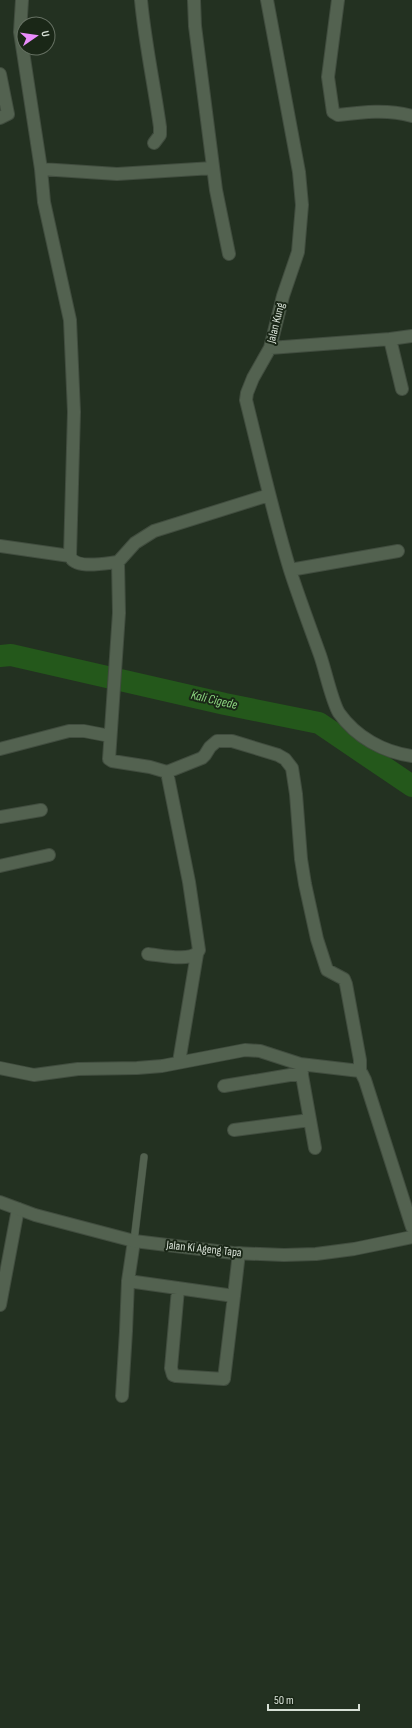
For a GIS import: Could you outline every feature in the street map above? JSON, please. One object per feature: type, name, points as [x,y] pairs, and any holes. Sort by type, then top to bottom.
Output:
[{"type":"street","points":[[22,0],[20,32],[41,169],[44,202],[70,320],[74,412],[70,556]]},
{"type":"street","points":[[141,0],[144,33],[152,72],[160,126],[160,135],[154,143]]},
{"type":"street","points":[[194,0],[195,26],[213,168],[229,254]]},
{"type":"street","name":"Jalan Kung","points":[[267,0],[299,172],[302,205],[298,252],[283,296],[270,348],[246,393],[246,400],[269,495],[290,570],[338,711],[350,727],[382,749],[398,754],[412,756]]},
{"type":"street","points":[[338,0],[328,77],[333,112],[338,115],[373,111],[412,116]]},
{"type":"street","points":[[0,74],[8,114],[0,118]]},
{"type":"street","points":[[41,169],[117,174],[213,168]]},
{"type":"street","points":[[270,348],[412,336]]},
{"type":"street","points":[[390,339],[402,389]]},
{"type":"street","points":[[269,495],[154,531],[135,543],[118,562],[119,613],[110,736],[110,760],[150,767],[167,772],[202,758],[205,756],[210,747],[221,740],[232,741],[278,755],[288,762],[292,768],[296,794],[301,858],[317,939],[327,970],[344,979],[346,984],[360,1060],[360,1071],[365,1080],[412,1228]]},
{"type":"street","points":[[0,546],[70,556],[76,563],[82,565],[118,562]]},
{"type":"street","points":[[290,570],[398,551]]},
{"type":"street","points":[[0,749],[69,731],[84,731],[110,736]]},
{"type":"street","points":[[167,772],[189,882],[199,950],[197,954],[180,1062]]},
{"type":"street","points":[[0,817],[41,810]]},
{"type":"street","points":[[0,866],[49,855]]},
{"type":"street","points":[[148,954],[186,958],[197,954]]},
{"type":"street","points":[[0,1068],[34,1076],[78,1069],[137,1068],[245,1050],[260,1051],[301,1068]]},
{"type":"street","points":[[224,1086],[301,1068],[316,1067],[360,1071]]},
{"type":"street","points":[[301,1068],[315,1148]]},
{"type":"street","points":[[234,1130],[310,1120]]},
{"type":"street","name":"Jalan Ki Ageng Tapa","points":[[0,1202],[48,1219],[134,1241],[239,1253],[284,1255],[316,1254],[412,1237]]},
{"type":"street","points":[[0,1305],[18,1209]]},
{"type":"street","points":[[122,1396],[128,1281],[134,1241]]},
{"type":"street","points":[[178,1289],[171,1368],[173,1375],[224,1379],[239,1253]]},
{"type":"street","points":[[128,1281],[234,1296]]},
{"type":"lane","points":[[134,1241],[144,1157]]},
{"type":"waterway","name":"Kali Cigede","points":[[0,656],[11,655],[225,704],[319,723],[412,786]]}]
